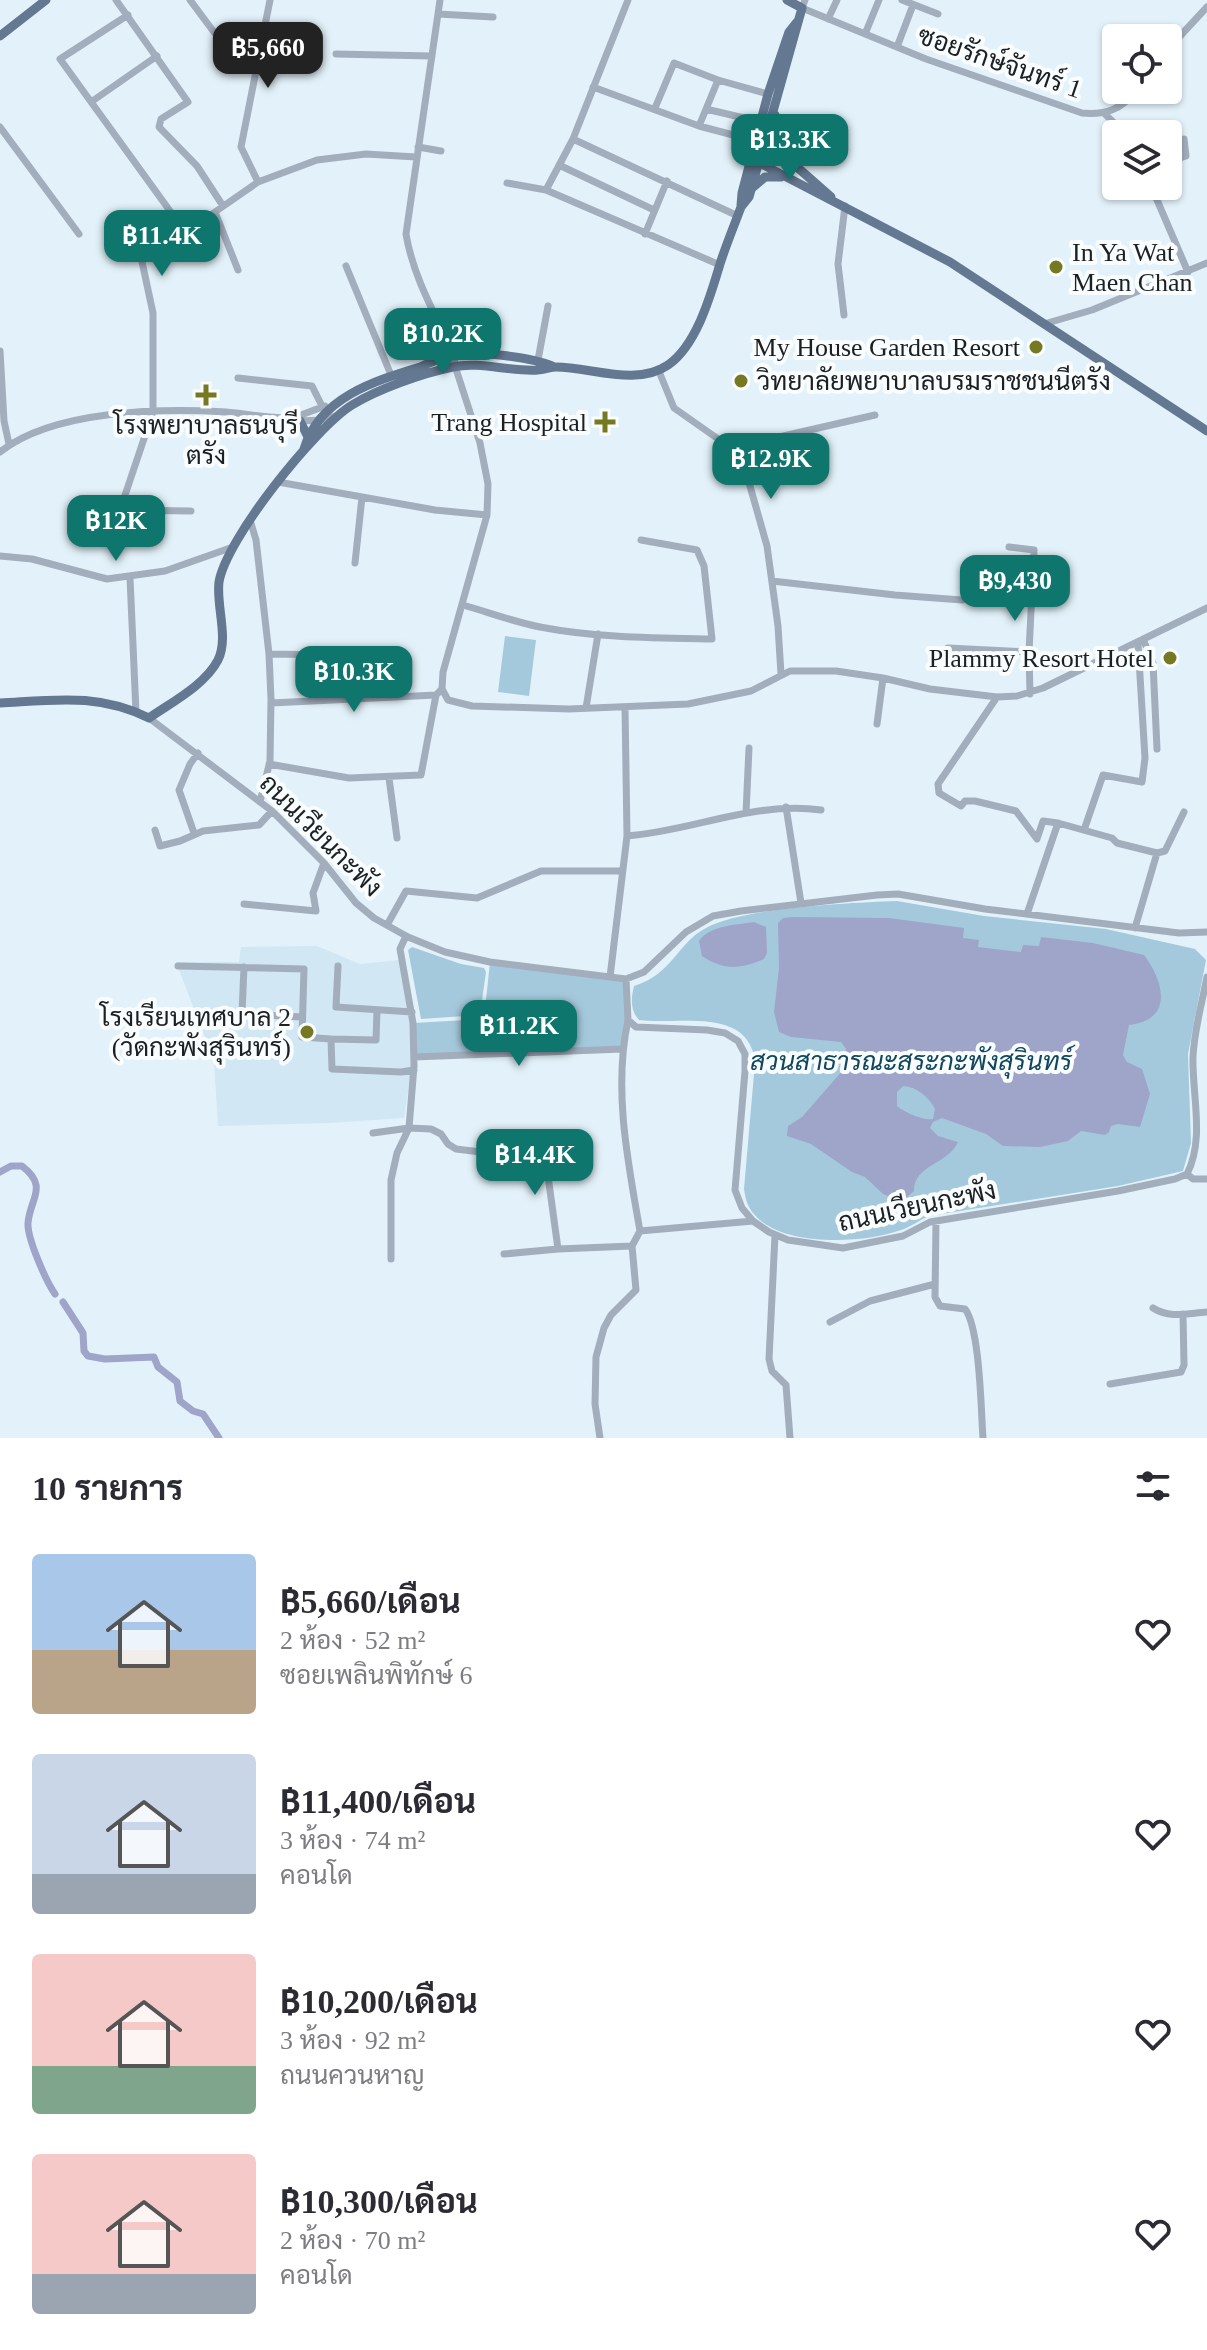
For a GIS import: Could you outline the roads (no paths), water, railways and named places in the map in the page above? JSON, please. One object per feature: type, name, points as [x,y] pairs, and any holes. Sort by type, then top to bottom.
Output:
[{"type":"main road","points":[[0,36],[46,0]]},
{"type":"main road","points":[[758,145],[775,104],[803,4],[787,0]]},
{"type":"main road","points":[[149,718],[201,680],[217,662],[221,642],[219,582],[223,566],[250,520],[278,482],[336,416],[373,394],[455,366],[536,370],[555,367],[626,375],[669,364],[703,317],[751,188],[768,94],[789,32],[797,22]]},
{"type":"main road","points":[[775,104],[777,134],[789,160]]},
{"type":"main road","points":[[758,145],[789,160],[834,199],[950,262],[1207,431]]},
{"type":"main road","points":[[755,160],[784,178],[834,199]]},
{"type":"main road","points":[[740,211],[742,193],[755,160]]},
{"type":"main road","points":[[751,188],[765,177],[784,178]]},
{"type":"main road","points":[[304,449],[308,437],[335,402],[391,375],[454,354],[538,360],[555,367]]},
{"type":"main road","points":[[297,419],[308,437]]},
{"type":"main road","name":"ถนนเวียนกะพัง","points":[[0,703],[111,702],[149,718]]},
{"type":"street","points":[[116,0],[188,102],[161,119],[159,127],[197,166],[223,206]]},
{"type":"street","points":[[190,0],[231,55],[258,60]]},
{"type":"street","points":[[258,182],[241,147],[270,0]]},
{"type":"street","points":[[269,764],[349,778],[421,775],[426,735],[487,515],[488,484],[480,443],[455,366],[454,354],[420,284],[409,254],[406,234],[440,0]]},
{"type":"street","points":[[546,190],[573,139],[628,0]]},
{"type":"street","points":[[828,19],[837,0]]},
{"type":"street","points":[[865,34],[879,0]]},
{"type":"street","points":[[902,0],[938,14]]},
{"type":"street","name":"ซอยรักษ์จันทร์ 1","points":[[803,4],[828,19],[897,47],[1082,113],[1114,111],[1125,104]]},
{"type":"street","points":[[897,47],[913,5]]},
{"type":"street","points":[[1182,34],[1207,7]]},
{"type":"street","points":[[438,14],[493,17]]},
{"type":"street","points":[[128,15],[60,59],[183,229],[215,212],[258,182],[317,160],[366,154],[416,157]]},
{"type":"street","points":[[336,54],[432,56]]},
{"type":"street","points":[[91,102],[157,56]]},
{"type":"street","points":[[655,108],[674,63],[768,94]]},
{"type":"street","points":[[699,126],[718,80]]},
{"type":"street","points":[[593,87],[758,145]]},
{"type":"street","points":[[706,109],[761,122]]},
{"type":"street","points":[[1104,113],[1111,120]]},
{"type":"street","points":[[0,127],[79,234]]},
{"type":"street","points":[[573,139],[740,211]]},
{"type":"street","points":[[1182,157],[1186,156],[1184,139]]},
{"type":"street","points":[[418,147],[441,151]]},
{"type":"street","points":[[559,165],[654,210]]},
{"type":"street","points":[[645,234],[667,181]]},
{"type":"street","points":[[507,183],[546,190],[720,265]]},
{"type":"street","points":[[1157,200],[1188,272]]},
{"type":"street","points":[[844,315],[838,264],[845,206]]},
{"type":"street","points":[[215,212],[238,270]]},
{"type":"street","points":[[165,241],[141,257],[153,313],[153,412],[120,510],[191,511]]},
{"type":"street","points":[[1044,324],[1092,310],[1207,263]]},
{"type":"street","points":[[346,266],[391,375]]},
{"type":"street","points":[[538,360],[548,306]]},
{"type":"street","points":[[0,351],[4,421],[9,444]]},
{"type":"street","points":[[658,369],[674,408],[731,448],[748,479],[758,509],[772,581],[781,674]]},
{"type":"street","points":[[238,378],[312,386],[322,406]]},
{"type":"street","points":[[297,419],[335,402]]},
{"type":"street","points":[[0,452],[9,444],[85,418],[153,412],[221,412],[321,420],[336,416]]},
{"type":"street","points":[[731,448],[875,415]]},
{"type":"street","points":[[278,482],[435,510],[487,515]]},
{"type":"street","points":[[355,563],[362,497]]},
{"type":"street","points":[[250,520],[256,540],[269,654],[271,703],[269,764],[260,802]]},
{"type":"street","points":[[463,605],[539,627],[643,638],[712,639],[704,566],[697,550],[641,540]]},
{"type":"street","points":[[0,556],[32,559],[107,579],[165,571],[233,547]]},
{"type":"street","points":[[1009,547],[1034,550],[1030,694]]},
{"type":"street","points":[[130,578],[136,712]]},
{"type":"street","points":[[772,581],[962,600]]},
{"type":"street","points":[[271,703],[439,692],[448,700],[472,706],[586,708],[688,704],[751,691],[790,671],[836,671],[930,689],[997,697],[1030,694],[1207,608]]},
{"type":"street","points":[[586,708],[598,634]]},
{"type":"street","points":[[1140,641],[1153,663],[1157,749]]},
{"type":"street","points":[[1084,830],[1103,775],[1142,782],[1145,758],[1140,641]]},
{"type":"street","points":[[948,648],[1029,652]]},
{"type":"street","points":[[269,654],[401,656]]},
{"type":"street","points":[[877,724],[883,678]]},
{"type":"street","points":[[997,697],[938,784],[939,793],[961,806],[965,801],[975,801],[1016,811],[1037,839],[1043,821],[1084,830],[1112,838],[1117,843],[1157,853],[1165,851],[1184,812]]},
{"type":"street","points":[[610,977],[627,836],[625,707]]},
{"type":"street","name":"ถนนเวียนกะพัง","points":[[149,718],[272,811],[324,863],[356,903],[406,936],[445,952],[490,962],[626,979]]},
{"type":"street","points":[[746,813],[749,748]]},
{"type":"street","points":[[194,833],[179,790],[198,753]]},
{"type":"street","points":[[389,778],[397,838]]},
{"type":"street","points":[[627,836],[656,834],[691,823],[786,807],[821,810]]},
{"type":"street","points":[[786,807],[801,903]]},
{"type":"street","points":[[155,830],[160,846],[180,841],[194,833],[259,825],[272,811]]},
{"type":"street","points":[[1027,914],[1058,823]]},
{"type":"street","points":[[1135,928],[1157,853]]},
{"type":"street","points":[[244,904],[316,911],[313,893],[324,863]]},
{"type":"street","points":[[387,925],[406,891],[477,898],[541,871],[622,871]]},
{"type":"street","points":[[600,1438],[594,1367],[604,1328],[611,1315],[636,1290],[632,1246],[640,1231],[628,1163],[622,1049],[628,1020],[626,979],[644,972],[686,932],[713,916],[801,903],[898,894],[1135,928],[1179,933],[1207,932]]},
{"type":"street","points":[[391,1259],[391,1180],[397,1153],[409,1128],[414,1070],[412,1012],[400,949],[406,936]]},
{"type":"street","points":[[178,966],[304,969],[302,1037],[376,1040],[377,1010]]},
{"type":"street","points":[[338,966],[336,1007],[412,1012]]},
{"type":"street","points":[[242,1013],[244,967]]},
{"type":"street","points":[[1207,977],[1193,1054],[1196,1144],[1193,1163],[1187,1174],[1193,1179],[1207,1179]]},
{"type":"street","points":[[205,1012],[302,1017]]},
{"type":"street","points":[[628,1020],[636,1027],[725,1033],[738,1041],[745,1054],[745,1071],[735,1190],[742,1208],[753,1221]]},
{"type":"street","points":[[331,1039],[332,1069],[414,1070]]},
{"type":"street","points":[[414,1057],[622,1049]]},
{"type":"street","points":[[373,1133],[409,1128],[431,1129],[462,1151],[506,1155],[526,1174],[548,1176],[558,1249]]},
{"type":"street","name":"ถนนเวียนกะพัง","points":[[753,1221],[788,1240],[843,1248],[903,1236],[936,1221],[1118,1191],[1187,1174]]},
{"type":"street","points":[[640,1231],[753,1221]]},
{"type":"street","points":[[936,1221],[936,1303],[965,1309],[969,1315],[975,1341],[983,1438]]},
{"type":"street","points":[[775,1235],[769,1359],[772,1371],[786,1385],[790,1438]]},
{"type":"street","points":[[504,1254],[632,1246]]},
{"type":"street","points":[[830,1322],[870,1301],[935,1284]]},
{"type":"street","points":[[1153,1308],[1163,1313],[1207,1312]]},
{"type":"street","points":[[1110,1384],[1181,1372],[1184,1365],[1183,1314]]},
{"type":"waterway","points":[[0,1172],[11,1166],[22,1166],[35,1180],[36,1193],[29,1214],[29,1230],[38,1259],[55,1294]]},
{"type":"waterway","points":[[63,1302],[83,1333],[84,1351],[88,1356],[105,1359],[154,1357],[158,1367],[177,1382],[180,1401],[203,1414],[219,1438]]},
{"type":"place","name":"In Ya Wat Maen Chan","points":[[1056,267]]},
{"type":"place","name":"My House Garden Resort","points":[[1036,347]]},
{"type":"place","name":"วิทยาลัยพยาบาลบรมราชชนนีตรัง","points":[[741,381]]},
{"type":"place","name":"โรงพยาบาลธนบุรี ตรัง","points":[[206,395]]},
{"type":"place","name":"Trang Hospital","points":[[605,422]]},
{"type":"place","name":"Plammy Resort Hotel","points":[[1170,658]]},
{"type":"place","name":"โรงเรียนเทศบาล 2 (วัดกะพังสุรินทร์)","points":[[307,1032]]},
{"type":"park label","name":"สวนสาธารณะสระกะพังสุรินทร์","points":[[911,1061]]}]
